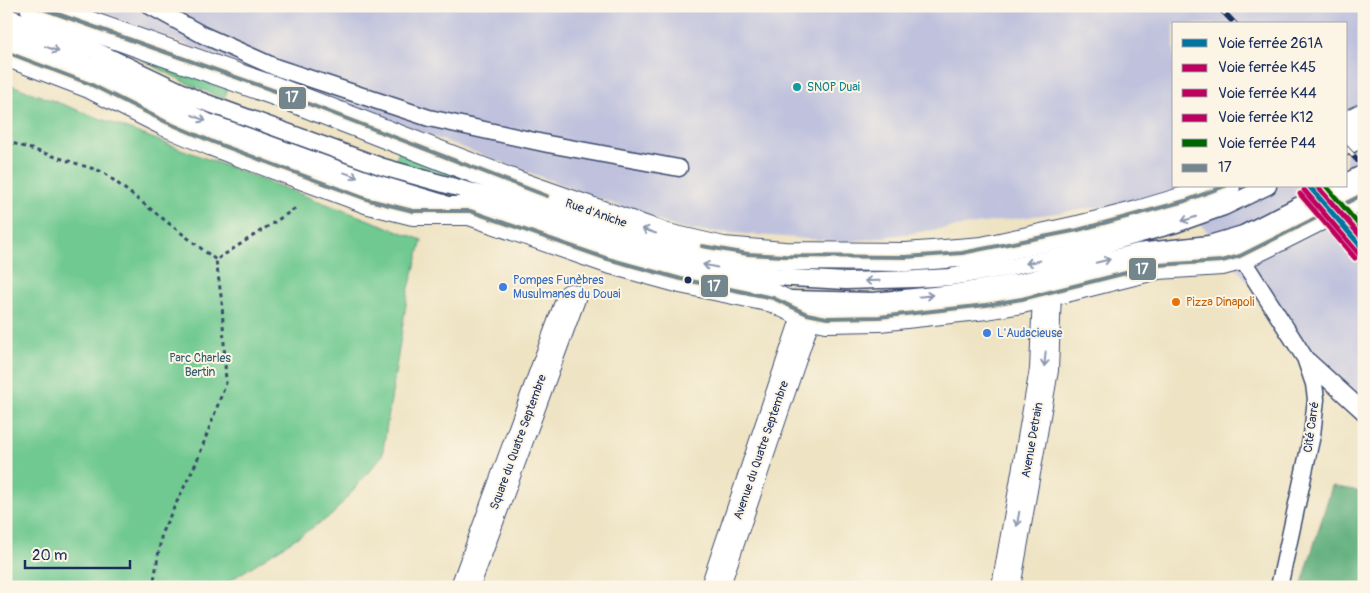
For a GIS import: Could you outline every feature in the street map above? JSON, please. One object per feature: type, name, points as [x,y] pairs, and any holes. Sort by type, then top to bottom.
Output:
[{"type":"main road","name":"Rue d'Aniche","points":[[34,6],[275,91],[519,186],[667,238],[694,245],[748,254],[906,257],[962,253],[1008,246],[1230,194]]},
{"type":"main road","points":[[6,52],[90,84],[166,122],[213,142],[369,200],[413,211],[470,211],[608,259],[681,279],[773,298],[807,314],[836,319],[879,317],[986,305],[1047,293],[1158,265],[1209,263],[1240,256],[1262,235],[1364,194]]},
{"type":"main road","points":[[1348,125],[1364,117]]},
{"type":"main road","name":"Avenue Detrain","points":[[1006,587],[1044,370],[1047,293]]},
{"type":"main road","name":"Square du Quatre Septembre","points":[[465,587],[572,298]]},
{"type":"main road","name":"Avenue du Quatre Septembre","points":[[715,587],[807,314]]},
{"type":"lane","points":[[150,6],[203,35],[275,67],[429,118],[548,144],[679,168]]},
{"type":"lane","points":[[6,16],[90,48],[205,103],[383,167],[512,203],[621,244],[747,274],[846,282],[966,275],[1070,254],[1176,224],[1230,194],[1258,188]]},
{"type":"lane","points":[[6,32],[90,65],[208,122],[369,181],[470,211]]},
{"type":"lane","points":[[1348,146],[1364,138]]},
{"type":"lane","points":[[1348,181],[1364,173]]},
{"type":"lane","points":[[773,298],[873,301],[984,289],[1138,252],[1209,244],[1238,236],[1262,235],[1334,188]]},
{"type":"lane","name":"Cité Carré","points":[[1240,256],[1304,358],[1314,384],[1314,418],[1279,587]]},
{"type":"lane","points":[[1304,358],[1364,412]]},
{"type":"path","points":[[6,141],[103,172],[216,260],[222,303],[226,383],[198,461],[162,532],[153,587]]},
{"type":"path","points":[[216,260],[302,204]]},
{"type":"shaded area","points":[[83,6],[1363,6],[1364,429],[1179,196],[847,242],[681,229]]},
{"type":"green space","points":[[131,54],[229,85],[224,99],[187,83]]},
{"type":"green space","name":"Parc Charles Bertin","points":[[6,83],[422,240],[408,292],[382,456],[332,515],[220,587],[6,587]]},
{"type":"green space","points":[[400,148],[475,183],[416,169],[395,161]]},
{"type":"green space","points":[[1332,486],[1364,492],[1364,587],[1301,587]]},
{"type":"railway","points":[[1218,6],[1233,22]]},
{"type":"railway","points":[[1348,150],[1364,167]]},
{"type":"rail line","name":"261A","points":[[1311,188],[1364,250]]},
{"type":"rail line","name":"K44","points":[[1319,188],[1364,240]]},
{"type":"rail line","name":"P44","points":[[1328,188],[1364,231]]},
{"type":"rail line","name":"K45","points":[[1304,190],[1359,254]]},
{"type":"rail line","name":"K12","points":[[1300,194],[1355,258]]},
{"type":"transit line","name":"17","points":[[35,6],[275,91],[547,196]]},
{"type":"transit line","name":"17","points":[[6,52],[90,84],[166,122],[213,142],[369,200],[413,211],[470,211],[608,259],[681,279],[773,298],[807,314],[827,318],[879,317],[986,305],[1022,299],[1158,265],[1222,261],[1240,256],[1364,194]]},
{"type":"transit line","name":"17","points":[[702,246],[748,254],[784,256],[906,257],[962,253],[1078,230],[1185,201],[1220,188]]},
{"type":"place","name":"SNOP Duai","points":[[797,87]]},
{"type":"place","name":"Pompes Funèbres Musulmanes du Douai","points":[[503,287]]},
{"type":"place","name":"Pizza Dinapoli","points":[[1176,302]]},
{"type":"place","name":"L'Audacieuse","points":[[987,333]]}]
